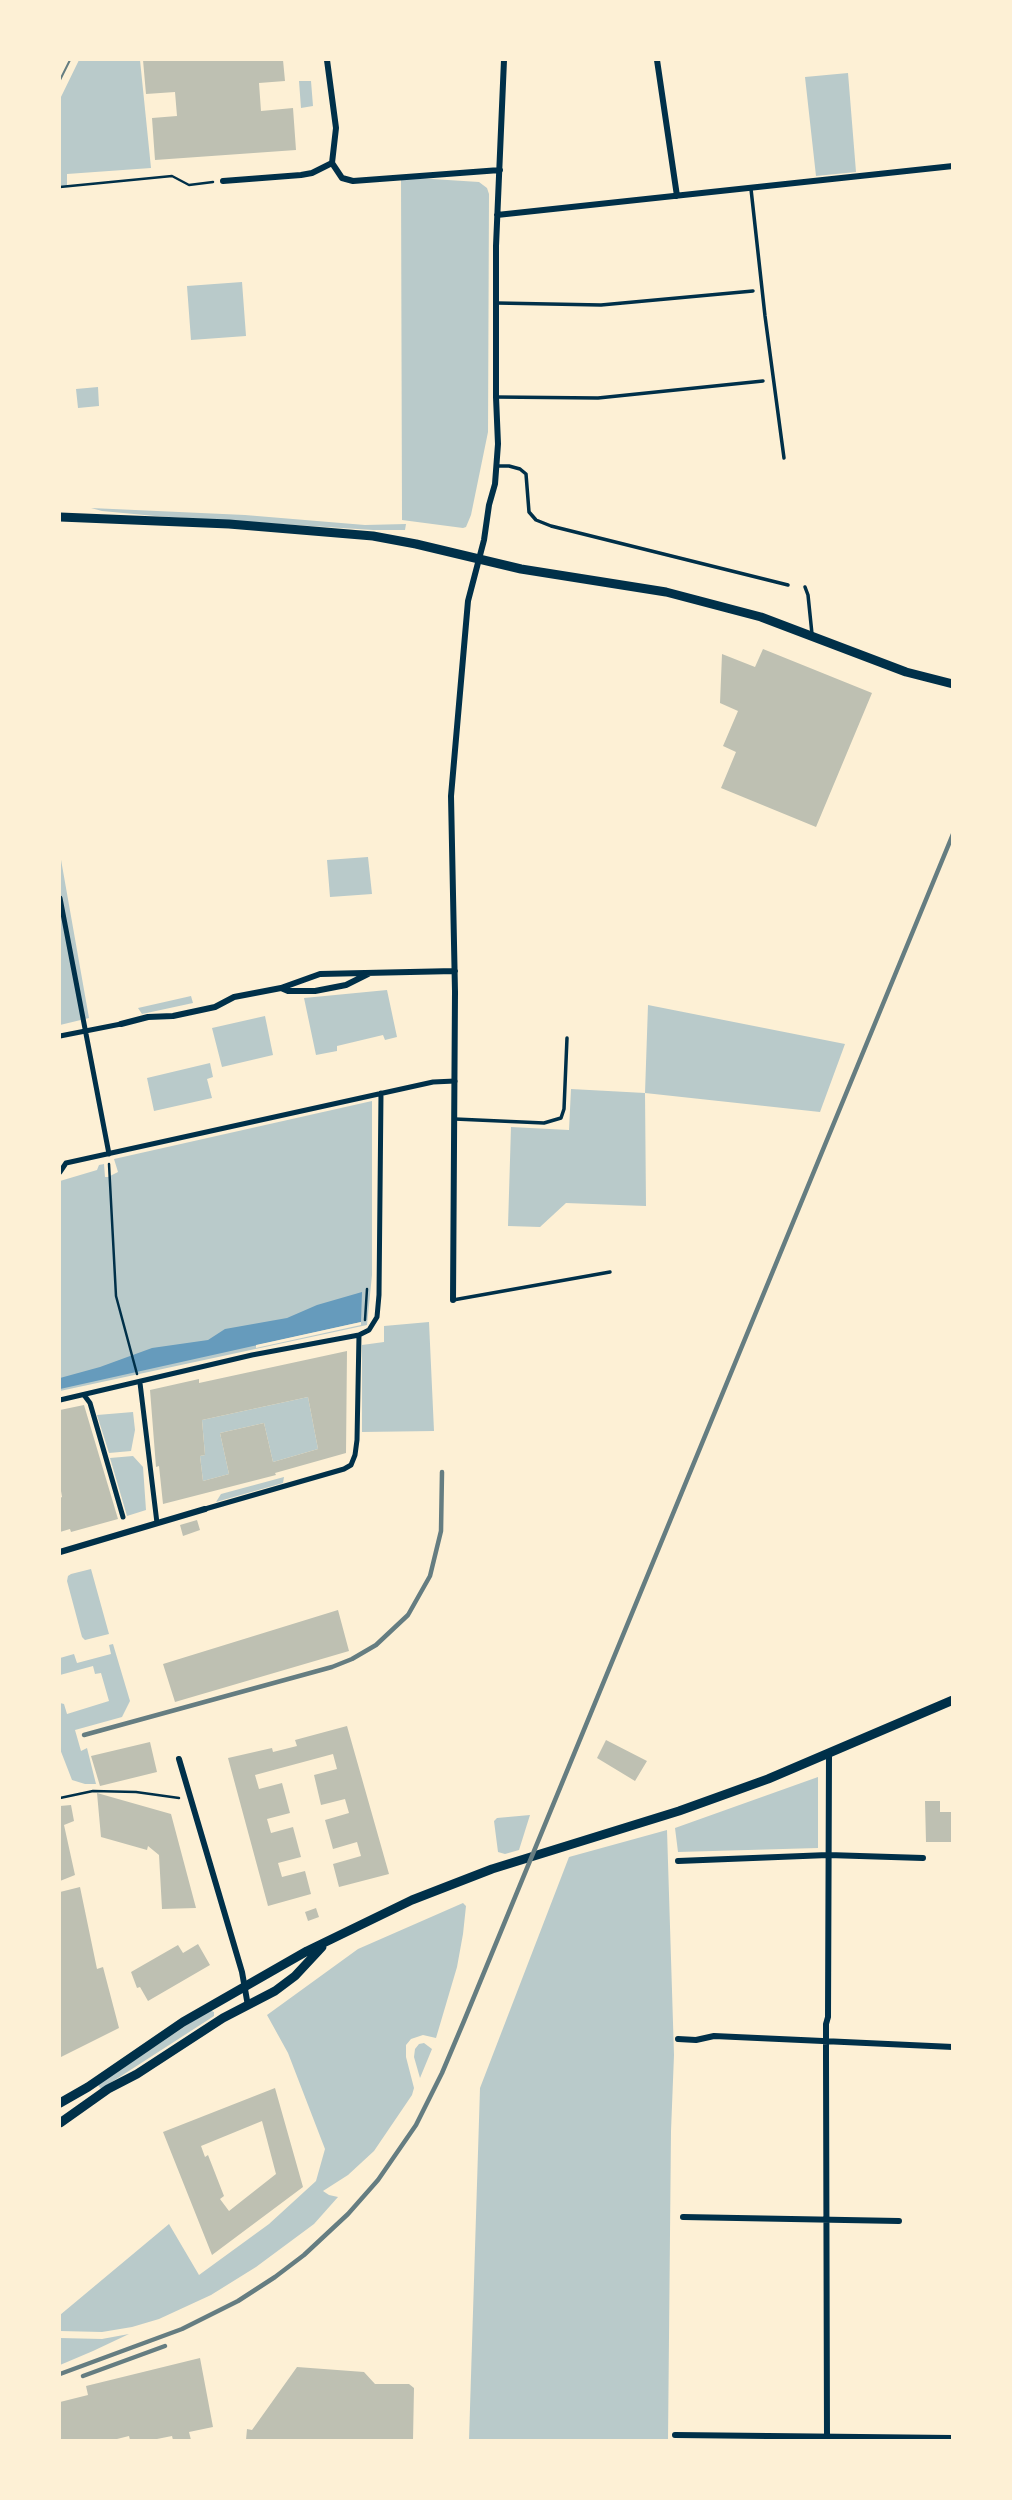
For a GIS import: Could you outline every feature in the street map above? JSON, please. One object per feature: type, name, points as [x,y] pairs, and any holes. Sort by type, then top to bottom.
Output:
[{"type":"main road","points":[[60,517],[229,524],[373,536],[432,547],[521,569],[666,592],[761,617],[906,673],[953,684]]},
{"type":"main road","points":[[60,2103],[183,2022],[328,1941],[412,1900],[461,1880],[679,1811],[768,1779],[953,1700]]},
{"type":"main road","points":[[60,2123],[108,2089],[137,2074],[223,2018],[275,1992],[295,1976],[328,1941]]},
{"type":"street","points":[[327,60],[336,128],[332,163],[342,178],[353,181],[500,170]]},
{"type":"street","points":[[453,1300],[455,1081],[451,796],[468,601],[479,560],[498,444],[497,215],[504,60]]},
{"type":"street","points":[[657,60],[677,195]]},
{"type":"street","points":[[223,181],[302,175],[332,163]]},
{"type":"street","points":[[497,215],[953,166]]},
{"type":"street","points":[[60,898],[109,1154]]},
{"type":"street","points":[[60,1036],[148,1017],[173,1016],[215,1007],[234,997],[281,988],[320,974],[454,971]]},
{"type":"street","points":[[281,988],[288,991],[323,990],[346,985],[368,974]]},
{"type":"street","points":[[60,1172],[66,1163],[433,1082],[455,1081]]},
{"type":"street","points":[[60,1400],[252,1355],[359,1335],[369,1330],[374,1324],[378,1308],[381,1093]]},
{"type":"street","points":[[60,1552],[351,1465],[357,1440],[359,1335]]},
{"type":"street","points":[[140,1383],[157,1523]]},
{"type":"street","points":[[84,1395],[90,1404],[123,1517]]},
{"type":"street","points":[[827,2439],[826,2024],[829,1754]]},
{"type":"street","points":[[179,1759],[245,1987],[248,2007]]},
{"type":"street","points":[[678,1861],[828,1855],[923,1858]]},
{"type":"street","points":[[678,2039],[696,2040],[714,2036],[953,2047]]},
{"type":"street","points":[[682,2217],[899,2221]]},
{"type":"street","points":[[675,2435],[827,2439],[953,2438]]},
{"type":"lane","points":[[751,187],[784,458]]},
{"type":"lane","points":[[496,303],[601,305],[753,291]]},
{"type":"lane","points":[[496,397],[598,398],[763,381]]},
{"type":"lane","points":[[496,466],[509,466],[526,474],[529,512],[543,523],[788,585]]},
{"type":"lane","points":[[805,587],[813,631],[811,636]]},
{"type":"lane","points":[[455,1119],[544,1123],[561,1118],[564,1109],[567,1038]]},
{"type":"lane","points":[[453,1300],[610,1272]]},
{"type":"path","points":[[60,187],[172,176],[190,185],[223,181]]},
{"type":"path","points":[[109,1154],[108,1177],[116,1296],[137,1374]]},
{"type":"path","points":[[364,1323],[367,1289]]},
{"type":"path","points":[[60,1798],[93,1791],[136,1792],[190,1799]]},
{"type":"shaded area","points":[[79,60],[140,60],[151,168],[67,174],[67,186],[60,187],[60,99]]},
{"type":"shaded area","points":[[848,73],[856,172],[816,176],[805,77]]},
{"type":"shaded area","points":[[299,81],[311,81],[313,106],[301,108]]},
{"type":"shaded area","points":[[401,177],[479,182],[487,188],[489,194],[488,432],[471,515],[463,528],[402,520]]},
{"type":"shaded area","points":[[242,282],[246,336],[191,340],[187,286]]},
{"type":"shaded area","points":[[98,387],[99,406],[78,408],[76,389]]},
{"type":"shaded area","points":[[91,508],[245,515],[365,525],[406,524],[405,530],[373,530],[155,516]]},
{"type":"shaded area","points":[[60,854],[89,1018],[60,1025]]},
{"type":"shaded area","points":[[368,857],[372,894],[330,897],[327,860]]},
{"type":"shaded area","points":[[387,990],[397,1037],[385,1040],[383,1035],[337,1046],[337,1051],[316,1055],[304,998]]},
{"type":"shaded area","points":[[191,996],[193,1003],[142,1014],[138,1008]]},
{"type":"shaded area","points":[[648,1005],[845,1044],[820,1112],[645,1093]]},
{"type":"shaded area","points":[[265,1016],[273,1055],[222,1067],[212,1028]]},
{"type":"shaded area","points":[[210,1063],[213,1077],[207,1079],[212,1098],[154,1111],[147,1078]]},
{"type":"shaded area","points":[[571,1089],[645,1093],[646,1206],[566,1203],[540,1227],[508,1226],[511,1127],[569,1130]]},
{"type":"shaded area","points":[[372,1101],[372,1275],[367,1325],[60,1391],[60,1181],[97,1170],[99,1165],[104,1164],[105,1177],[108,1177],[118,1172],[114,1159]]},
{"type":"shaded area","points":[[429,1322],[434,1431],[362,1432],[362,1345],[384,1342],[384,1326]]},
{"type":"shaded area","points":[[308,1397],[318,1449],[273,1462],[264,1423],[220,1433],[229,1474],[203,1481],[200,1456],[205,1455],[202,1420]]},
{"type":"shaded area","points":[[133,1412],[135,1430],[131,1451],[109,1453],[97,1415]]},
{"type":"shaded area","points":[[133,1456],[143,1467],[146,1510],[127,1516],[110,1458]]},
{"type":"shaded area","points":[[284,1477],[283,1483],[216,1502],[221,1494]]},
{"type":"shaded area","points":[[91,1569],[109,1634],[85,1640],[67,1581],[71,1574]]},
{"type":"shaded area","points":[[113,1644],[130,1701],[122,1717],[75,1730],[81,1751],[87,1748],[96,1784],[85,1784],[72,1780],[60,1749],[60,1703],[64,1704],[67,1714],[109,1701],[101,1673],[95,1674],[93,1666],[60,1675],[60,1658],[74,1654],[77,1663],[111,1654],[109,1645]]},
{"type":"shaded area","points":[[818,1777],[818,1848],[678,1852],[675,1828]]},
{"type":"shaded area","points":[[530,1815],[519,1850],[505,1854],[498,1852],[494,1821],[497,1818]]},
{"type":"shaded area","points":[[667,1830],[674,2055],[668,2440],[469,2440],[480,2088],[569,1857]]},
{"type":"shaded area","points":[[463,1903],[466,1906],[457,1967],[436,2038],[423,2035],[411,2039],[406,2045],[406,2057],[414,2088],[412,2095],[374,2151],[348,2175],[323,2191],[338,2197],[314,2224],[256,2267],[211,2295],[159,2319],[102,2332],[60,2331],[60,2315],[169,2224],[199,2275],[269,2224],[316,2181],[325,2149],[288,2053],[267,2015],[358,1949]]},
{"type":"shaded area","points":[[209,2010],[214,2012],[214,2016],[101,2089],[98,2085]]},
{"type":"shaded area","points":[[424,2043],[432,2049],[420,2078],[414,2057],[415,2049]]},
{"type":"shaded area","points":[[129,2334],[60,2365],[60,2338],[102,2339]]},
{"type":"water","points":[[362,1292],[361,1322],[60,1389],[60,1378],[152,1348],[208,1340],[225,1329],[287,1318],[317,1305]]},
{"type":"pier","points":[[361,1322],[361,1325],[256,1348],[256,1345]]},
{"type":"building","points":[[143,60],[283,60],[285,81],[259,83],[261,111],[293,108],[296,150],[155,160],[152,118],[177,116],[175,92],[146,94]]},
{"type":"building","points":[[763,649],[872,693],[816,827],[721,788],[736,752],[723,746],[738,711],[720,703],[722,654],[755,667]]},
{"type":"building","points":[[347,1351],[346,1453],[275,1473],[276,1475],[163,1504],[159,1466],[156,1467],[150,1390],[199,1379],[199,1383]],"holes":[[[308,1397],[318,1449],[273,1462],[264,1423],[220,1433],[229,1474],[203,1481],[200,1456],[205,1455],[202,1420]]]},
{"type":"building","points":[[84,1405],[118,1519],[71,1532],[70,1529],[60,1532],[60,1410]]},
{"type":"building","points":[[197,1520],[200,1530],[183,1536],[180,1525]]},
{"type":"building","points":[[338,1610],[349,1651],[175,1702],[163,1664]]},
{"type":"building","points":[[347,1726],[389,1874],[339,1887],[333,1864],[361,1856],[357,1842],[333,1849],[325,1820],[349,1813],[345,1799],[321,1805],[314,1775],[337,1769],[333,1754],[255,1775],[259,1789],[282,1783],[290,1813],[267,1819],[271,1833],[293,1827],[301,1857],[278,1863],[282,1877],[305,1871],[311,1894],[268,1906],[228,1758],[272,1748],[273,1752],[297,1746],[295,1740]]},
{"type":"building","points":[[606,1740],[647,1761],[635,1781],[597,1758]]},
{"type":"building","points":[[150,1742],[157,1772],[100,1786],[91,1756]]},
{"type":"building","points":[[97,1793],[171,1814],[196,1908],[162,1909],[159,1855],[148,1846],[147,1850],[101,1837]]},
{"type":"building","points":[[925,1801],[940,1801],[940,1812],[953,1812],[953,1842],[926,1842]]},
{"type":"building","points":[[71,1805],[74,1821],[64,1825],[75,1875],[60,1881],[60,1806]]},
{"type":"building","points":[[80,1887],[97,1969],[103,1967],[119,2028],[61,2057],[60,1892]]},
{"type":"building","points":[[316,1908],[319,1917],[308,1921],[305,1912]]},
{"type":"building","points":[[198,1944],[210,1965],[148,2001],[140,1987],[137,1988],[131,1972],[178,1945],[183,1953]]},
{"type":"building","points":[[275,2088],[303,2187],[212,2255],[163,2132]],"holes":[[[262,2121],[276,2174],[229,2211],[220,2199],[224,2196],[208,2155],[205,2157],[201,2146]]]},
{"type":"building","points":[[200,2358],[213,2427],[189,2432],[191,2440],[173,2440],[172,2436],[130,2440],[129,2436],[113,2440],[60,2440],[60,2402],[88,2395],[86,2386]]},
{"type":"building","points":[[297,2367],[364,2372],[375,2384],[409,2384],[414,2388],[413,2440],[246,2440],[247,2429],[252,2430]]},
{"type":"tram line","points":[[60,80],[70,60]]},
{"type":"railway","points":[[60,2374],[182,2329],[238,2301],[275,2277],[304,2255],[348,2214],[378,2180],[416,2125],[464,2021],[953,834]]},
{"type":"railway","points":[[84,1735],[332,1667],[376,1645],[408,1615],[430,1576],[441,1531],[442,1472]]},
{"type":"railway","points":[[83,2376],[165,2346]]}]
